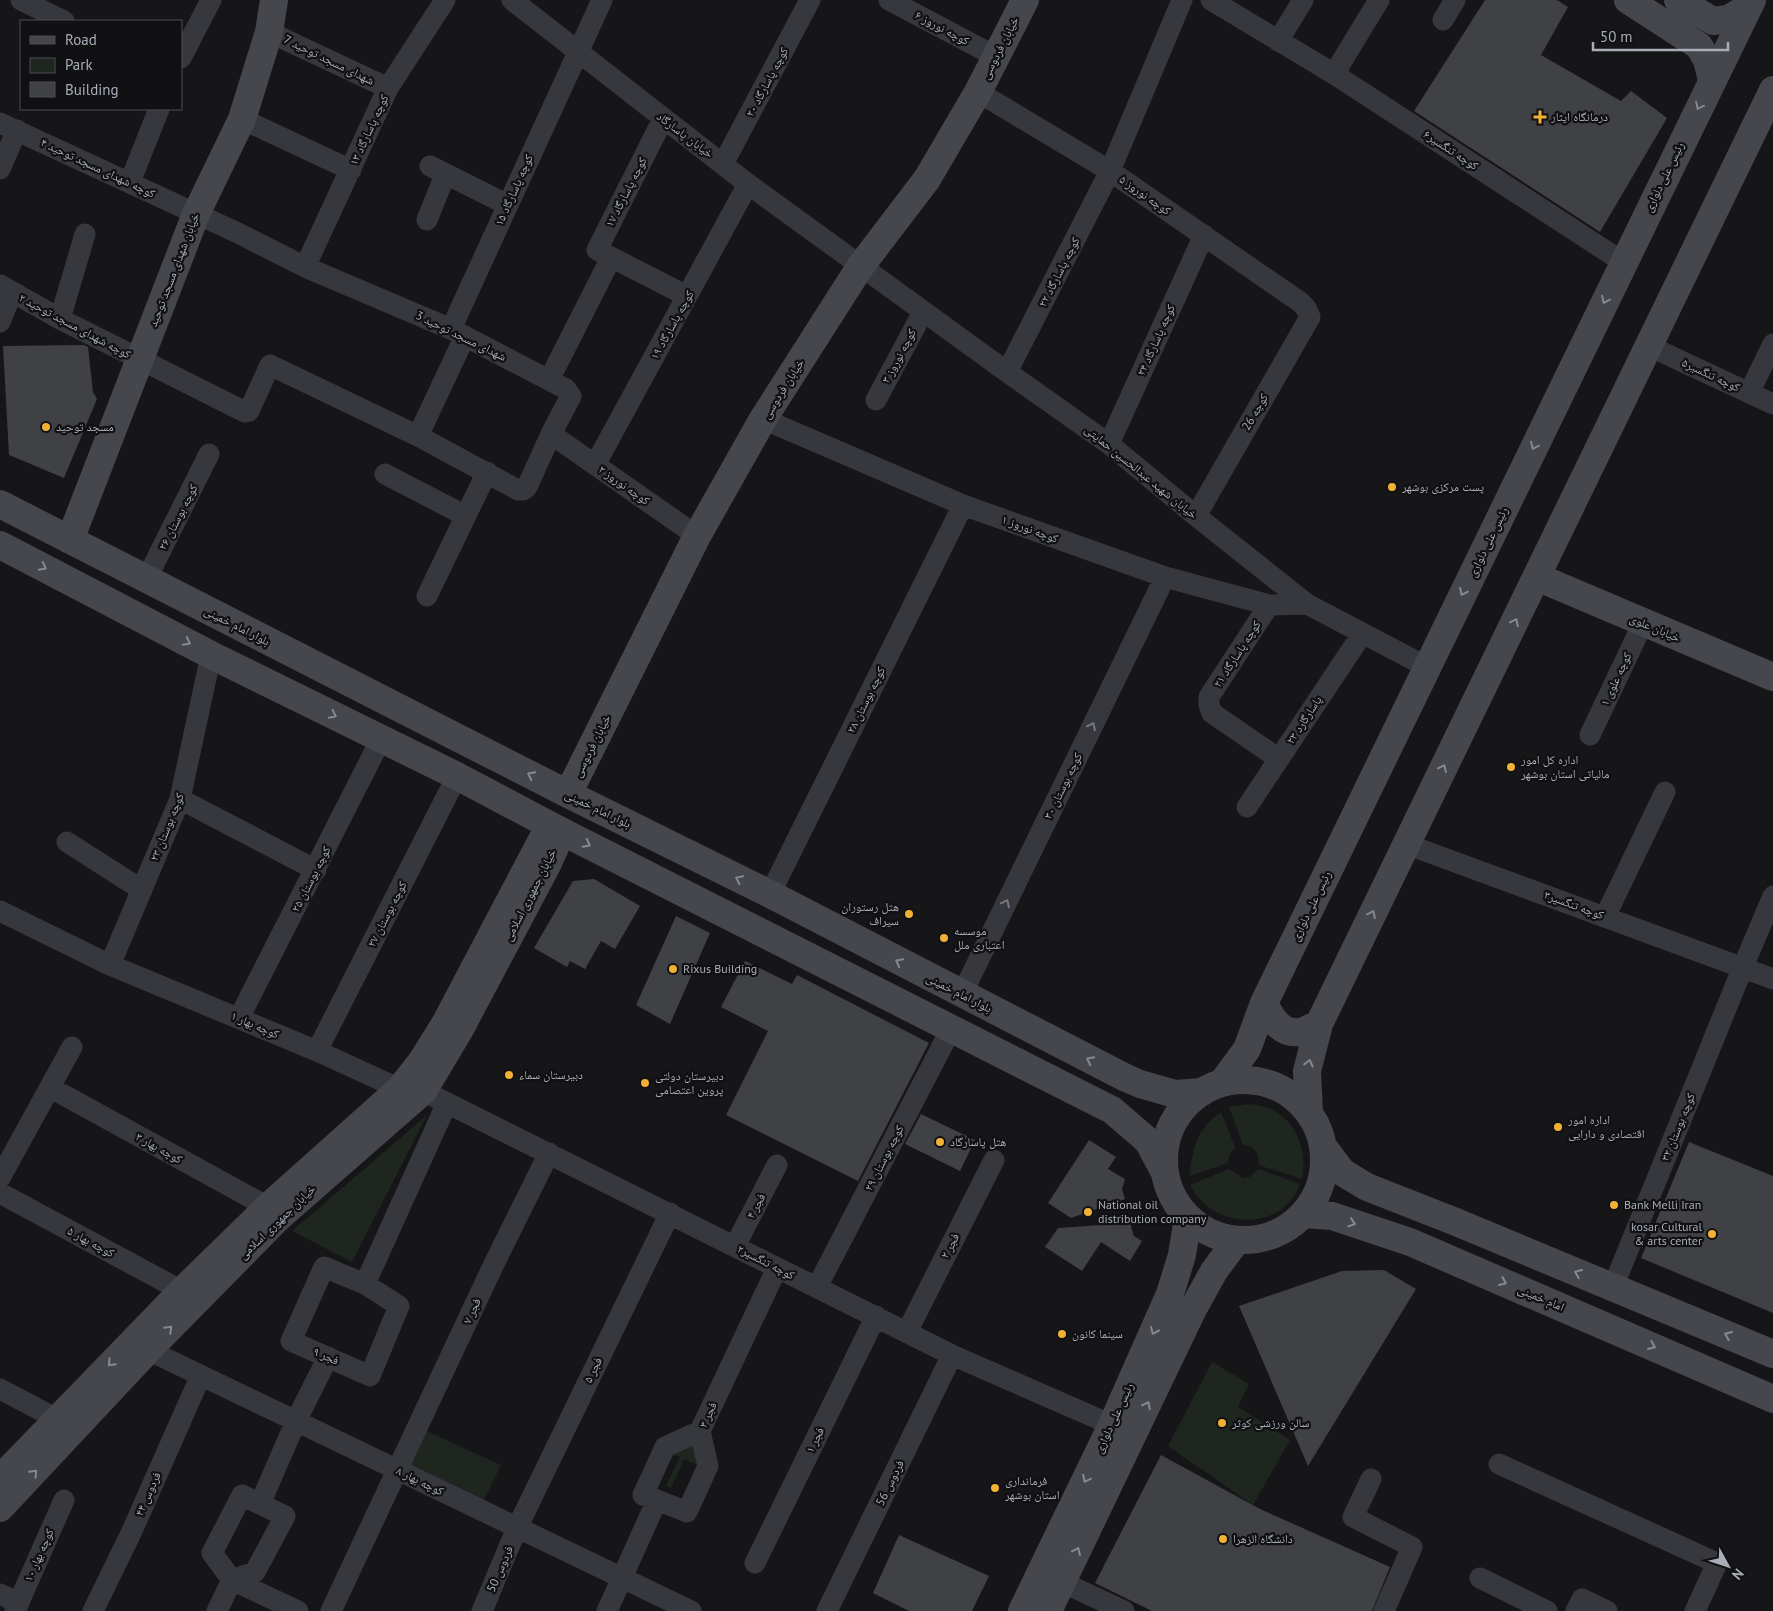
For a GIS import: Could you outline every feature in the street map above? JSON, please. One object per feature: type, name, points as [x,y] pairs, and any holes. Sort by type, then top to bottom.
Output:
[{"type":"street","points":[[21,0],[62,20]]},
{"type":"street","points":[[182,56],[211,0]]},
{"type":"street","name":"خیابان شهدای مسجد توحید","points":[[70,540],[196,214],[242,119],[269,32],[274,0]]},
{"type":"street","name":"کوچه پاسارگاد ۱۳","points":[[305,267],[388,88],[445,0]]},
{"type":"street","name":"خیابان پاسارگاد","points":[[512,0],[748,184],[860,266]]},
{"type":"street","name":"کوچه پاسارگاد ۱۵","points":[[418,436],[508,205],[602,0]]},
{"type":"street","name":"کوچه پاسارگاد ۲۰","points":[[723,164],[810,0]]},
{"type":"street","name":"کوچه نوروز ۶","points":[[889,0],[995,56]]},
{"type":"street","name":"خیابان فردوسی","points":[[568,794],[697,536],[764,419],[860,266],[927,179],[978,92],[1025,0]]},
{"type":"street","name":"کوچه پاسارگاد ۲۲","points":[[1007,372],[1110,170],[1182,0]]},
{"type":"street","points":[[1278,41],[1303,0]]},
{"type":"street","points":[[1334,74],[1379,0]]},
{"type":"street","points":[[1443,20],[1455,0]]},
{"type":"street","points":[[1628,0],[1699,46],[1707,60],[1712,80]]},
{"type":"street","points":[[1678,0],[1713,21],[1728,19],[1749,4]]},
{"type":"street","name":"کوچه تنگسیر۶","points":[[1219,2],[1278,41],[1334,74],[1623,262]]},
{"type":"street","name":"رئیس علی دلواری","points":[[1213,1087],[1247,1049],[1264,1003],[1749,4]]},
{"type":"street","name":"شهدای مسجد توحید 7","points":[[269,32],[388,88]]},
{"type":"street","name":"کوچه نوروز ۵","points":[[978,92],[1110,170],[1306,308]]},
{"type":"street","points":[[1309,1112],[1307,1071],[1319,1024],[1649,346],[1770,103]]},
{"type":"street","points":[[130,182],[159,110]]},
{"type":"street","points":[[242,119],[351,170]]},
{"type":"street","name":"کوچه پاسارگاد ۱۷","points":[[611,258],[598,252],[597,248],[663,119]]},
{"type":"street","points":[[0,169],[9,126]]},
{"type":"street","name":"کوچه شهدای مسجد توحید ۴","points":[[9,126],[238,233],[305,267]]},
{"type":"street","points":[[426,220],[438,170],[508,205]]},
{"type":"street","name":"کوچه پاسارگاد ۱۹","points":[[596,466],[748,184]]},
{"type":"street","points":[[60,319],[85,234]]},
{"type":"street","name":"کوچه پاسارگاد ۲۴","points":[[1109,444],[1204,235]]},
{"type":"street","points":[[549,380],[611,258],[687,296]]},
{"type":"street","name":"خیابان شهید عبدالحسین حمایتی","points":[[860,266],[1109,444],[1307,604],[1427,667]]},
{"type":"street","name":"شهدای مسجد توحید 3","points":[[305,267],[458,332],[569,391],[571,396],[551,434]]},
{"type":"street","points":[[0,322],[6,289]]},
{"type":"street","name":"کوچه شهدای مسجد توحید ۲","points":[[6,289],[60,319],[245,412],[249,411],[270,365],[418,436]]},
{"type":"street","name":"کوچه 26","points":[[1196,516],[1310,316],[1306,308]]},
{"type":"street","name":"کوچه نوروز ۳","points":[[876,400],[923,312]]},
{"type":"street","points":[[1749,393],[1773,344]]},
{"type":"street","name":"کوچه تنگسیر۵","points":[[1649,346],[1773,404]]},
{"type":"street","name":"کوچه نوروز ۱","points":[[764,419],[962,505],[1165,577],[1269,605],[1307,604]]},
{"type":"street","points":[[418,436],[518,490],[523,490],[527,487],[551,434]]},
{"type":"street","name":"کوچه نوروز ۲","points":[[551,434],[697,536]]},
{"type":"street","name":"کوچه بوستان ۲۶","points":[[146,580],[209,454]]},
{"type":"street","points":[[427,596],[487,472]]},
{"type":"street","points":[[385,474],[466,516]]},
{"type":"street","name":"بلوار امام خمینی","points":[[0,504],[568,794],[770,894],[1126,1078],[1175,1094],[1213,1087]]},
{"type":"street","name":"کوچه بوستان ۲۸","points":[[770,894],[962,505]]},
{"type":"street","points":[[0,545],[211,654],[457,776],[557,829],[1112,1110],[1148,1141],[1165,1173],[1172,1196],[1188,1218],[1210,1233],[1237,1240],[1264,1238],[1286,1229],[1304,1214],[1317,1194],[1324,1172],[1324,1148],[1317,1125],[1298,1100],[1276,1086],[1250,1080],[1213,1087],[1184,1107],[1171,1127],[1164,1150],[1165,1173]]},
{"type":"street","name":"کوچه بوستان ۳۰","points":[[962,994],[1165,577]]},
{"type":"street","name":"خیابان علوی","points":[[1537,577],[1773,676]]},
{"type":"street","name":"کوچه پاسارگاد ۲۱","points":[[1269,605],[1209,697],[1209,705],[1212,713],[1279,759]]},
{"type":"street","name":"کوچه علوی ۱","points":[[1590,735],[1643,623]]},
{"type":"street","name":"پاسارگارد ۲۳","points":[[1247,807],[1362,634]]},
{"type":"street","name":"کوچه بوستان ۲۳","points":[[110,965],[180,799],[211,654]]},
{"type":"street","name":"کوچه بوستان ۲۵","points":[[239,1018],[381,739]]},
{"type":"street","name":"کوچه بوستان ۲۷","points":[[317,1051],[457,776]]},
{"type":"street","points":[[1605,916],[1665,792]]},
{"type":"street","points":[[180,799],[316,870]]},
{"type":"street","name":"خیابان جمهوری اسلامی","points":[[0,1479],[65,1425],[148,1350],[280,1217],[412,1090],[460,1029],[540,862],[557,843],[557,829]]},
{"type":"street","points":[[67,842],[142,890]]},
{"type":"street","name":"کوچه تنگسیر۳","points":[[1406,844],[1773,979]]},
{"type":"street","name":"کوچه بوستان ۳۲","points":[[1613,1287],[1742,967],[1773,896]]},
{"type":"street","name":"کوچه بهار ۱","points":[[0,911],[110,965],[412,1090]]},
{"type":"street","points":[[1264,1003],[1271,1019],[1283,1029],[1299,1032],[1319,1024]]},
{"type":"street","name":"کوچه بوستان ۲۹","points":[[817,1287],[951,1029]]},
{"type":"street","points":[[0,1178],[72,1047]]},
{"type":"street","points":[[1112,1110],[1124,1109],[1132,1100],[1134,1089],[1126,1078]]},
{"type":"street","name":"کوچه بهار ۳","points":[[51,1088],[268,1207]]},
{"type":"street","name":"خیابان جمهوری اسلامی","points":[[0,1508],[65,1425],[182,1291],[268,1207],[412,1090]]},
{"type":"street","name":"کوچه تنگسیر۲","points":[[412,1090],[447,1103],[549,1153],[952,1355],[1112,1425]]},
{"type":"street","points":[[366,1284],[447,1103]]},
{"type":"street","points":[[1324,1148],[1342,1172],[1367,1187],[1773,1354]]},
{"type":"street","name":"فجر ۷","points":[[331,1611],[489,1275],[549,1153]]},
{"type":"street","name":"فجر ۲","points":[[907,1332],[994,1160]]},
{"type":"street","name":"فجر ۴","points":[[734,1246],[778,1165]]},
{"type":"street","name":"کوچه بهار ۵","points":[[0,1193],[182,1291]]},
{"type":"street","points":[[1410,1242],[1403,1233],[1402,1226],[1406,1216],[1414,1211],[1426,1210]]},
{"type":"street","name":"فجر ۵","points":[[517,1528],[670,1213]]},
{"type":"street","name":"امام خمینی","points":[[1304,1214],[1332,1216],[1410,1242],[1773,1399]]},
{"type":"street","name":"رئیس علی دلواری","points":[[1022,1611],[1112,1425],[1170,1294],[1182,1254],[1188,1218]]},
{"type":"street","name":"رئیس علی دلواری","points":[[1048,1611],[1193,1309],[1214,1270],[1237,1240]]},
{"type":"street","name":"فجر ۹","points":[[324,1267],[366,1284],[399,1306],[370,1376],[291,1341],[324,1267]]},
{"type":"street","name":"فجر ۳","points":[[657,1500],[687,1512],[708,1466],[700,1431],[777,1268]]},
{"type":"street","points":[[1170,1294],[1175,1291],[1182,1291],[1189,1294],[1193,1309]]},
{"type":"street","name":"فجر ۱","points":[[755,1563],[876,1316]]},
{"type":"street","name":"کوچه بهار ۸","points":[[148,1350],[691,1611]]},
{"type":"street","name":"فردوس 56","points":[[827,1611],[952,1355]]},
{"type":"street","points":[[260,1504],[296,1422],[328,1357]]},
{"type":"street","name":"فردوس ۴۴","points":[[93,1611],[132,1531],[201,1375]]},
{"type":"street","points":[[0,1389],[65,1425]]},
{"type":"street","points":[[607,1611],[657,1500],[642,1495],[665,1447],[700,1431]]},
{"type":"street","points":[[1499,1464],[1717,1563],[1695,1611]]},
{"type":"street","points":[[1371,1479],[1353,1517],[1412,1547],[1384,1611]]},
{"type":"street","points":[[217,1611],[232,1580],[255,1572],[286,1516],[242,1495],[212,1553],[232,1580],[298,1611]]},
{"type":"street","name":"کوچه بهار ۱۰","points":[[11,1602],[64,1500]]},
{"type":"street","name":"فردوس 50","points":[[482,1611],[517,1528]]},
{"type":"street","points":[[1480,1578],[1547,1611]]},
{"type":"street","points":[[1062,1582],[1124,1611]]},
{"type":"street","points":[[1576,1611],[1582,1599],[1606,1611]]},
{"type":"green space","points":[[1249,1104],[1271,1109],[1288,1121],[1302,1149],[1302,1179],[1258,1165],[1258,1157],[1254,1148],[1243,1145],[1229,1107]]},
{"type":"green space","points":[[1221,1112],[1235,1147],[1229,1155],[1228,1163],[1189,1176],[1197,1140],[1212,1119]]},
{"type":"green space","points":[[427,1115],[352,1262],[292,1231]]},
{"type":"green space","points":[[1229,1169],[1243,1178],[1250,1177],[1258,1169],[1300,1184],[1291,1200],[1278,1211],[1263,1218],[1246,1220],[1229,1217],[1214,1210],[1200,1200],[1190,1185]]},
{"type":"green space","name":"سالن ورزشی کوثر","points":[[1212,1362],[1249,1384],[1238,1407],[1290,1440],[1253,1505],[1168,1446]]},
{"type":"green space","points":[[422,1429],[501,1465],[481,1506],[404,1470]]},
{"type":"green space","points":[[692,1444],[698,1465],[684,1459],[671,1488],[666,1486],[680,1457],[668,1453]]},
{"type":"building","name":"درمانگاه ایثار","points":[[1485,0],[1557,0],[1568,7],[1541,55],[1621,101],[1631,91],[1667,118],[1600,232],[1414,111]]},
{"type":"building","name":"مسجد توحید","points":[[84,345],[88,347],[93,392],[97,399],[64,478],[9,455],[3,346]]},
{"type":"building","points":[[594,879],[640,906],[615,949],[601,941],[585,969],[570,961],[567,967],[534,948],[573,881]]},
{"type":"building","name":"Rixus Building","points":[[676,916],[710,933],[670,1024],[636,1005]]},
{"type":"building","points":[[745,961],[792,984],[797,975],[929,1043],[858,1181],[726,1115],[768,1031],[721,1007]]},
{"type":"building","name":"هتل پاسارگاد","points":[[921,1114],[975,1140],[960,1171],[905,1144]]},
{"type":"building","points":[[1089,1140],[1116,1157],[1108,1169],[1125,1179],[1122,1189],[1125,1199],[1071,1218],[1048,1203]]},
{"type":"building","name":"kosar Cultural & arts center","points":[[1689,1142],[1773,1176],[1773,1313],[1641,1258]]},
{"type":"building","points":[[1130,1223],[1134,1236],[1142,1241],[1130,1261],[1101,1242],[1082,1271],[1045,1247],[1058,1228]]},
{"type":"building","points":[[1384,1270],[1416,1289],[1308,1466],[1239,1306],[1342,1271]]},
{"type":"building","name":"دانشگاه الزهرا","points":[[1161,1455],[1260,1509],[1390,1567],[1372,1611],[1152,1611],[1095,1583]]},
{"type":"building","points":[[899,1535],[989,1576],[972,1611],[909,1611],[873,1593]]},
{"type":"place","name":"درمانگاه ایثار","points":[[1540,117]]},
{"type":"place","name":"مسجد توحید","points":[[46,427]]},
{"type":"place","name":"پست مرکزی بوشهر","points":[[1392,487]]},
{"type":"place","name":"اداره کل امور مالیاتی استان بوشهر","points":[[1511,767]]},
{"type":"place","name":"هتل رستوران سیراف","points":[[909,914]]},
{"type":"place","name":"موسسه اعتباری ملل","points":[[944,938]]},
{"type":"place","name":"Rixus Building","points":[[673,969]]},
{"type":"place","name":"دبیرستان سماء","points":[[509,1075]]},
{"type":"place","name":"دبیرستان دولتی پروین اعتصامی","points":[[645,1083]]},
{"type":"place","name":"اداره امور اقتصادی و دارایی","points":[[1558,1127]]},
{"type":"place","name":"هتل پاسارگاد","points":[[940,1142]]},
{"type":"place","name":"Bank Melli Iran","points":[[1614,1205]]},
{"type":"place","name":"National oil distribution company","points":[[1088,1212]]},
{"type":"place","name":"kosar Cultural & arts center","points":[[1712,1234]]},
{"type":"place","name":"سینما کانون","points":[[1062,1334]]},
{"type":"place","name":"سالن ورزشی کوثر","points":[[1222,1423]]},
{"type":"place","name":"فرمانداری استان بوشهر","points":[[995,1488]]},
{"type":"place","name":"دانشگاه الزهرا","points":[[1223,1539]]}]
